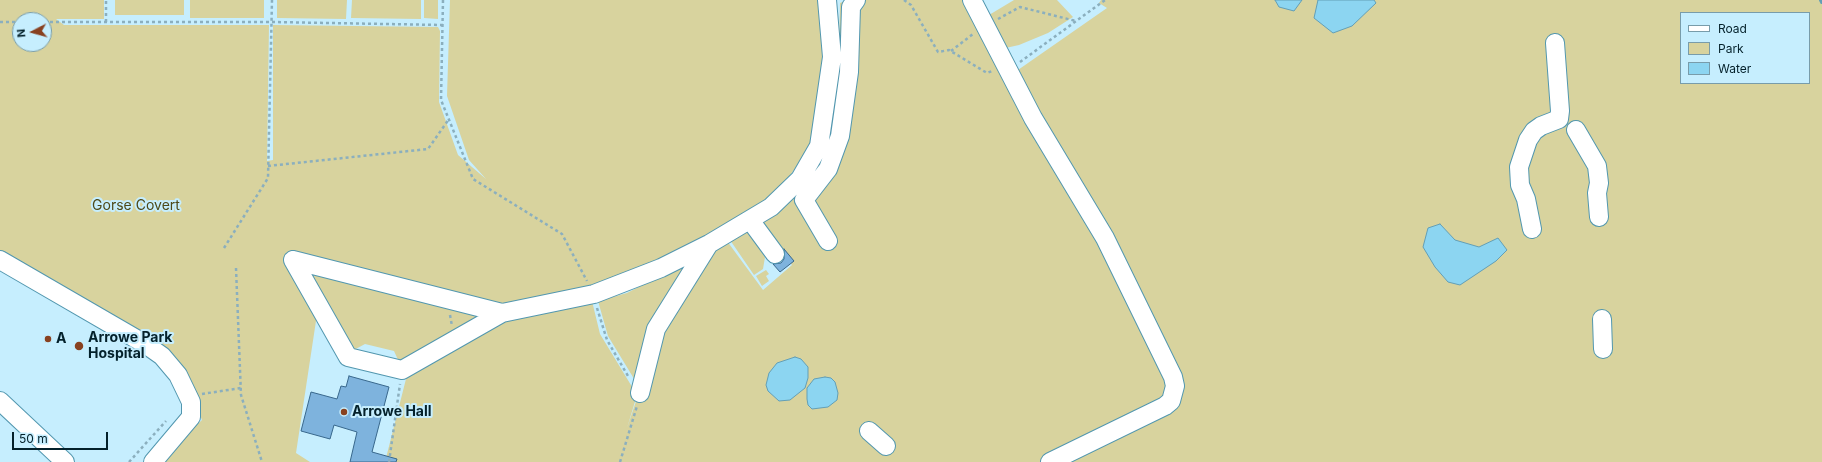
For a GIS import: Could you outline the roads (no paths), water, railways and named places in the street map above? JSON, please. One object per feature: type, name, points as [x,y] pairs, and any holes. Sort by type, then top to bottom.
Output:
[{"type":"lane","points":[[502,313],[293,260],[348,357],[402,370],[502,313],[594,294],[661,268],[709,244],[771,208],[800,179],[819,146],[832,57],[828,0]]},
{"type":"lane","points":[[828,241],[804,200],[828,169],[840,136],[849,72],[851,7],[856,0]]},
{"type":"lane","points":[[972,0],[1033,118],[1105,238],[1173,377],[1175,386],[1171,401],[1165,406],[1050,462]]},
{"type":"lane","points":[[1532,229],[1526,198],[1520,185],[1519,167],[1528,140],[1534,130],[1559,119],[1560,111],[1555,43]]},
{"type":"lane","points":[[1576,130],[1597,166],[1599,183],[1597,193],[1599,217]]},
{"type":"lane","points":[[750,220],[775,254]]},
{"type":"lane","points":[[640,393],[656,329],[709,244]]},
{"type":"lane","points":[[0,260],[145,344],[162,356],[178,375],[192,407],[191,417],[153,462]]},
{"type":"lane","points":[[1602,319],[1604,349]]},
{"type":"lane","points":[[1,402],[65,462]]},
{"type":"lane","points":[[870,432],[886,446]]},
{"type":"water","points":[[1275,0],[1302,0],[1294,11],[1279,7]]},
{"type":"water","points":[[1318,0],[1374,0],[1376,3],[1352,26],[1333,33],[1314,18]]},
{"type":"water","points":[[1440,224],[1455,240],[1479,247],[1498,238],[1507,250],[1496,261],[1460,285],[1448,282],[1435,267],[1423,247],[1428,228]]},
{"type":"water","points":[[795,357],[801,359],[808,367],[808,378],[805,388],[790,400],[779,401],[768,391],[766,385],[769,373],[777,363]]},
{"type":"water","points":[[825,377],[831,378],[835,382],[838,393],[837,400],[828,407],[812,409],[808,405],[807,388],[814,379]]},
{"type":"place","name":"A","points":[[48,339]]},
{"type":"place","name":"Arrowe Park Hospital","points":[[79,346]]},
{"type":"place","name":"Arrowe Hall","points":[[344,412]]},
{"type":"park label","name":"Gorse Covert","points":[[136,206]]}]
